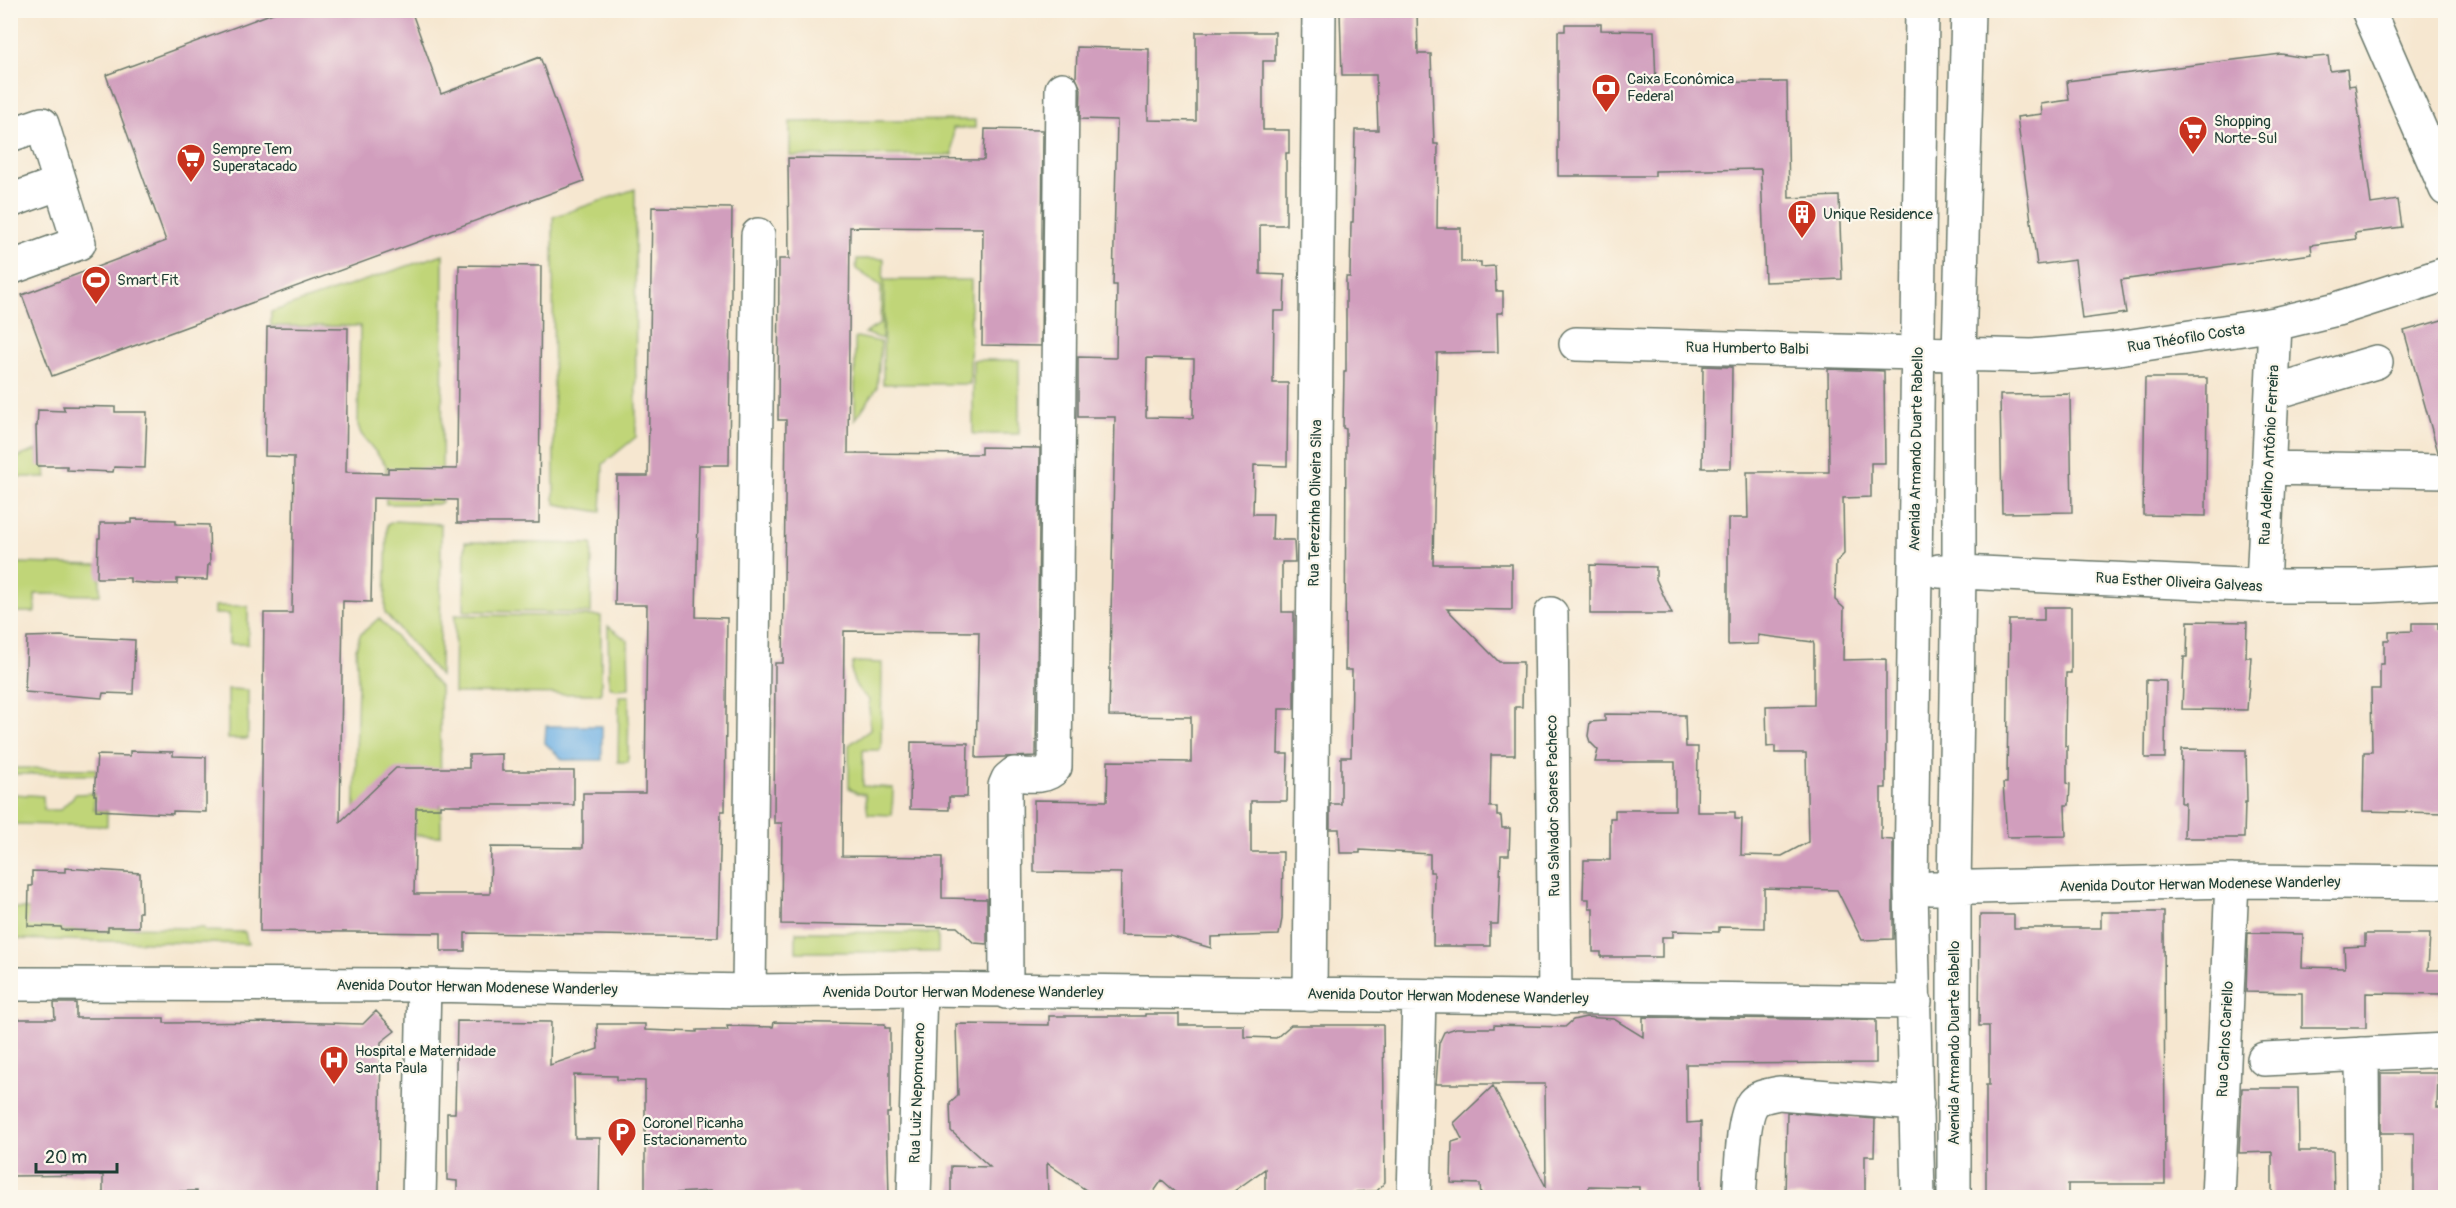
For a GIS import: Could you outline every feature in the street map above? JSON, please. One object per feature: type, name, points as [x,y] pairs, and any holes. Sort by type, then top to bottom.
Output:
[{"type":"street","name":"Rua Terezinha Oliveira Silva","points":[[1310,995],[1319,10]]},
{"type":"street","name":"Avenida Armando Duarte Rabello","points":[[1918,1197],[1911,888],[1913,570],[1919,352],[1922,10]]},
{"type":"street","name":"Avenida Armando Duarte Rabello","points":[[1954,1197],[1954,888],[1959,572],[1959,354],[1968,10]]},
{"type":"street","points":[[2368,10],[2445,189]]},
{"type":"street","points":[[1006,992],[1005,786],[1014,774],[1043,775],[1050,773],[1055,767],[1062,89]]},
{"type":"street","points":[[10,135],[42,124],[79,243],[10,268]]},
{"type":"street","points":[[10,201],[60,183]]},
{"type":"street","points":[[749,991],[758,235]]},
{"type":"street","name":"Rua Théofilo Costa","points":[[1919,352],[2032,356],[2112,350],[2275,324],[2337,309],[2445,274]]},
{"type":"street","name":"Rua Adelino Antônio Ferreira","points":[[2263,586],[2275,324]]},
{"type":"street","name":"Rua Humberto Balbi","points":[[1576,344],[1919,352]]},
{"type":"street","points":[[2272,393],[2376,362]]},
{"type":"street","points":[[2268,468],[2445,471]]},
{"type":"street","name":"Rua Esther Oliveira Galveas","points":[[1913,570],[2263,586],[2371,586],[2445,582]]},
{"type":"street","name":"Rua Salvador Soares Pacheco","points":[[1551,614],[1556,998]]},
{"type":"street","name":"Avenida Doutor Herwan Modenese Wanderley","points":[[1954,888],[2232,881],[2445,883]]},
{"type":"street","name":"Rua Carlos Cariello","points":[[2218,1197],[2232,881]]},
{"type":"street","points":[[1911,888],[1954,888]]},
{"type":"street","name":"Avenida Doutor Herwan Modenese Wanderley","points":[[10,984],[424,986],[749,991],[920,989],[1006,992],[1915,1002]]},
{"type":"street","points":[[419,1197],[424,986]]},
{"type":"street","name":"Rua Luiz Nepomuceno","points":[[914,1197],[920,989]]},
{"type":"street","points":[[1414,1197],[1419,996]]},
{"type":"street","points":[[2264,1059],[2445,1050]]},
{"type":"street","points":[[2362,1054],[2363,1197]]},
{"type":"street","points":[[1740,1197],[1746,1117],[1753,1102],[1779,1093],[1917,1104]]},
{"type":"green space","points":[[975,120],[975,128],[953,128],[953,155],[790,156],[790,122]]},
{"type":"green space","points":[[635,189],[636,437],[603,464],[601,512],[556,504],[554,499],[553,217]]},
{"type":"green space","points":[[443,254],[442,502],[438,504],[386,504],[386,465],[361,434],[358,425],[360,326],[271,326],[271,312]]},
{"type":"green space","points":[[857,259],[884,259],[883,280],[971,280],[970,384],[883,384],[884,282],[882,339],[865,333],[880,324],[881,286],[856,269]]},
{"type":"green space","points":[[857,337],[881,342],[877,388],[855,420],[855,339]]},
{"type":"green space","points":[[973,360],[1019,360],[1019,434],[973,434]]},
{"type":"green space","points":[[36,450],[45,466],[46,477],[15,477],[16,458]]},
{"type":"green space","points":[[395,521],[441,524],[440,676],[385,613],[387,525]]},
{"type":"green space","points":[[465,542],[592,544],[591,613],[464,611]]},
{"type":"green space","points":[[16,563],[100,565],[100,595],[35,594],[35,612],[15,612]]},
{"type":"green space","points":[[215,606],[248,606],[248,644],[229,644],[229,614],[215,614]]},
{"type":"green space","points":[[455,615],[601,616],[601,694],[454,693]]},
{"type":"green space","points":[[379,618],[440,687],[441,835],[439,836],[360,834],[354,829],[358,682],[356,649],[360,635]]},
{"type":"green space","points":[[608,626],[628,641],[629,688],[615,689],[609,686]]},
{"type":"green space","points":[[853,663],[882,663],[881,748],[880,750],[863,750],[863,786],[893,788],[892,815],[868,814],[865,794],[857,793],[849,788],[849,745],[870,730],[869,700],[858,688],[852,674]]},
{"type":"green space","points":[[228,689],[248,690],[248,739],[228,739]]},
{"type":"green space","points":[[619,696],[629,696],[628,762],[618,762]]},
{"type":"green space","points":[[12,768],[96,769],[96,775],[13,774]]},
{"type":"green space","points":[[94,793],[94,810],[107,811],[107,826],[12,824],[14,794],[43,796],[44,810],[60,810],[76,794]]},
{"type":"green space","points":[[11,908],[28,909],[61,927],[62,930],[107,931],[108,927],[204,928],[205,931],[245,932],[248,944],[11,939]]},
{"type":"green space","points":[[796,932],[938,933],[938,952],[796,952]]},
{"type":"water","points":[[546,726],[602,726],[602,760],[563,760],[545,743]]},
{"type":"building","points":[[281,10],[411,10],[441,94],[540,57],[584,181],[52,376],[22,295],[166,241],[106,75]]},
{"type":"building","points":[[1417,11],[1418,54],[1431,54],[1434,144],[1438,144],[1437,228],[1461,228],[1461,262],[1481,262],[1481,267],[1495,266],[1496,291],[1503,291],[1503,313],[1497,313],[1498,352],[1437,353],[1433,564],[1512,564],[1512,610],[1447,609],[1499,662],[1523,662],[1522,707],[1515,707],[1515,755],[1491,755],[1490,807],[1497,807],[1497,816],[1501,816],[1502,828],[1510,828],[1509,855],[1501,855],[1498,924],[1490,924],[1490,946],[1433,946],[1434,872],[1430,872],[1430,854],[1360,850],[1360,853],[1340,853],[1339,829],[1330,829],[1330,804],[1341,804],[1341,757],[1351,757],[1352,670],[1345,670],[1346,429],[1343,428],[1344,372],[1346,372],[1346,277],[1350,277],[1355,130],[1378,130],[1376,75],[1342,75],[1340,13]]},
{"type":"building","points":[[1565,24],[1601,24],[1601,30],[1654,31],[1656,83],[1787,82],[1789,198],[1839,196],[1842,279],[1765,282],[1761,169],[1655,171],[1655,176],[1558,176],[1558,31],[1565,31]]},
{"type":"building","points":[[1196,32],[1275,32],[1275,61],[1263,61],[1263,130],[1289,130],[1289,153],[1286,153],[1286,225],[1260,225],[1260,274],[1285,275],[1284,311],[1274,311],[1273,383],[1288,383],[1287,466],[1254,465],[1253,514],[1273,514],[1272,540],[1294,540],[1295,562],[1282,562],[1282,612],[1294,612],[1294,709],[1279,709],[1278,754],[1288,754],[1287,801],[1251,801],[1251,852],[1283,852],[1282,919],[1279,935],[1211,937],[1211,948],[1170,936],[1120,935],[1121,873],[1034,872],[1034,800],[1107,801],[1108,761],[1191,762],[1191,717],[1109,716],[1115,417],[1078,417],[1078,357],[1116,358],[1117,285],[1113,285],[1117,120],[1080,119],[1081,89],[1076,78],[1077,47],[1149,49],[1148,120],[1196,121]],"holes":[[[1147,358],[1194,359],[1193,418],[1146,417]]]},
{"type":"building","name":"Shopping Norte-Sul","points":[[2281,54],[2306,58],[2328,56],[2330,71],[2347,69],[2349,86],[2355,85],[2371,204],[2398,200],[2402,227],[2355,233],[2356,239],[2311,245],[2312,254],[2121,280],[2126,313],[2082,319],[2075,260],[2037,265],[2017,117],[2042,114],[2041,104],[2069,100],[2067,81]]},
{"type":"building","points":[[985,129],[1043,130],[1041,346],[982,345],[983,228],[850,227],[848,453],[981,454],[981,447],[1040,448],[1036,756],[976,758],[979,632],[844,631],[842,856],[942,857],[942,898],[987,899],[987,944],[974,943],[957,927],[781,924],[782,823],[774,823],[775,663],[783,663],[786,420],[778,420],[779,259],[789,259],[788,158],[984,160]]},
{"type":"building","points":[[652,207],[732,208],[729,465],[699,465],[696,617],[727,618],[725,811],[721,811],[718,937],[465,933],[465,951],[441,951],[441,933],[260,931],[264,613],[292,613],[294,457],[265,456],[267,327],[348,328],[346,472],[388,473],[388,468],[457,469],[459,265],[541,266],[539,523],[457,523],[457,500],[373,498],[371,602],[343,601],[340,822],[396,768],[469,768],[469,755],[502,754],[502,771],[574,771],[574,805],[440,805],[440,808],[416,808],[414,894],[490,894],[491,847],[583,848],[583,793],[645,793],[647,605],[615,605],[617,476],[648,476]]},
{"type":"building","points":[[2445,319],[2445,452],[2438,452],[2404,331]]},
{"type":"building","points":[[1703,366],[1732,367],[1731,468],[1702,468]]},
{"type":"building","points":[[1828,369],[1884,371],[1885,463],[1871,463],[1871,497],[1843,498],[1844,554],[1836,562],[1835,600],[1844,608],[1843,660],[1886,659],[1886,788],[1881,788],[1881,839],[1893,840],[1893,939],[1862,940],[1837,890],[1764,888],[1764,928],[1719,927],[1719,932],[1673,931],[1673,937],[1662,937],[1662,957],[1601,957],[1601,952],[1593,952],[1593,908],[1589,908],[1589,899],[1583,899],[1584,860],[1610,860],[1610,818],[1615,818],[1615,810],[1675,810],[1675,762],[1595,762],[1598,750],[1590,742],[1588,736],[1590,722],[1605,721],[1605,714],[1685,715],[1686,747],[1698,747],[1697,812],[1735,812],[1735,819],[1742,819],[1741,855],[1782,856],[1808,842],[1806,753],[1775,753],[1775,746],[1767,747],[1766,706],[1814,705],[1814,645],[1813,642],[1758,635],[1758,644],[1728,645],[1728,518],[1748,518],[1747,472],[1829,472]]},
{"type":"building","points":[[2145,378],[2207,378],[2206,516],[2143,515]]},
{"type":"building","points":[[2070,394],[2072,512],[2002,513],[2000,395]]},
{"type":"building","points":[[63,406],[115,407],[115,412],[147,412],[145,468],[114,467],[113,472],[67,470],[67,466],[37,466],[38,410],[65,411]]},
{"type":"building","points":[[132,519],[176,520],[176,524],[209,525],[210,565],[208,565],[207,580],[177,579],[177,584],[155,584],[130,582],[130,578],[97,578],[100,523],[132,523]]},
{"type":"building","points":[[1590,565],[1656,567],[1656,579],[1672,614],[1590,614]]},
{"type":"building","points":[[2044,607],[2071,607],[2071,673],[2066,673],[2065,746],[2067,746],[2067,783],[2070,784],[2069,805],[2065,805],[2066,836],[2007,837],[2003,783],[2007,783],[2009,620],[2044,620]]},
{"type":"building","points":[[2188,621],[2247,622],[2246,657],[2251,657],[2247,710],[2182,709]]},
{"type":"building","points":[[2412,623],[2438,623],[2438,630],[2445,630],[2445,813],[2363,811],[2364,752],[2372,752],[2371,689],[2380,689],[2380,664],[2384,664],[2384,640],[2389,640],[2389,632],[2412,631]]},
{"type":"building","points":[[60,636],[135,640],[133,694],[103,693],[102,698],[25,692],[27,637]]},
{"type":"building","points":[[2146,680],[2166,681],[2165,758],[2145,758]]},
{"type":"building","points":[[911,742],[968,743],[967,797],[949,797],[949,810],[910,809]]},
{"type":"building","points":[[2182,749],[2246,750],[2247,802],[2245,802],[2244,838],[2184,838],[2185,803],[2181,803]]},
{"type":"building","points":[[130,751],[173,752],[173,756],[206,757],[206,812],[173,811],[173,814],[96,810],[96,795],[94,795],[97,755],[130,756]]},
{"type":"building","points":[[65,868],[140,873],[139,927],[108,927],[108,931],[62,930],[61,927],[28,926],[29,886],[32,886],[32,871],[65,872]]},
{"type":"building","points":[[2101,912],[2164,912],[2165,1184],[2068,1184],[2068,1197],[1986,1197],[1986,1085],[1989,1085],[1989,1026],[1979,1026],[1980,915],[2014,915],[2014,928],[2101,928]]},
{"type":"building","points":[[2248,933],[2303,934],[2302,967],[2345,968],[2344,947],[2365,946],[2365,934],[2430,934],[2428,970],[2445,970],[2445,994],[2366,993],[2366,1028],[2302,1028],[2302,993],[2246,992]]},
{"type":"building","points":[[54,1003],[76,1003],[76,1018],[164,1018],[164,1023],[363,1024],[376,1011],[395,1031],[381,1042],[379,1197],[246,1197],[246,1194],[197,1194],[197,1191],[150,1192],[150,1197],[103,1197],[103,1175],[10,1176],[10,1019],[55,1019]]},
{"type":"building","points":[[1145,1014],[1179,1014],[1179,1025],[1244,1025],[1244,1037],[1276,1038],[1291,1025],[1383,1025],[1385,1182],[1377,1191],[1356,1192],[1353,1197],[1265,1197],[1265,1169],[1230,1194],[1179,1195],[1162,1180],[1151,1196],[1096,1197],[1047,1163],[1048,1197],[951,1197],[951,1166],[990,1167],[951,1131],[950,1103],[958,1096],[956,1024],[1049,1025],[1049,1016],[1145,1016]]},
{"type":"building","points":[[1586,1017],[1614,1019],[1643,1037],[1643,1017],[1876,1020],[1876,1063],[1686,1064],[1687,1123],[1701,1122],[1701,1197],[1639,1197],[1639,1187],[1589,1186],[1589,1197],[1481,1197],[1480,1184],[1451,1183],[1452,1142],[1462,1139],[1454,1123],[1493,1086],[1546,1187],[1545,1084],[1436,1084],[1439,1043],[1444,1032],[1456,1028],[1494,1028],[1494,1025],[1565,1027],[1573,1020]]},
{"type":"building","points":[[457,1021],[551,1022],[550,1065],[598,1049],[597,1024],[645,1024],[645,1030],[697,1032],[697,1030],[728,1030],[727,1026],[773,1027],[774,1022],[885,1024],[885,1028],[890,1028],[890,1113],[887,1113],[889,1197],[797,1197],[797,1193],[766,1194],[762,1197],[716,1197],[710,1191],[676,1193],[676,1197],[645,1197],[645,1081],[617,1080],[617,1076],[574,1075],[575,1138],[600,1138],[599,1197],[457,1197],[457,1181],[447,1180],[447,1113],[455,1113]]},
{"type":"building","points":[[2381,1073],[2438,1073],[2437,1108],[2445,1108],[2445,1197],[2414,1197],[2414,1133],[2381,1133]]},
{"type":"building","points":[[2242,1088],[2298,1088],[2299,1151],[2333,1151],[2334,1197],[2272,1197],[2272,1152],[2239,1153]]},
{"type":"building","points":[[1787,1112],[1875,1119],[1874,1156],[1865,1156],[1865,1197],[1785,1196]]},
{"type":"place","name":"Caixa Econômica Federal","points":[[1606,114]]},
{"type":"place","name":"Shopping Norte-Sul","points":[[2193,156]]},
{"type":"place","name":"Sempre Tem Superatacado","points":[[191,184]]},
{"type":"place","name":"Unique Residence","points":[[1802,240]]},
{"type":"place","name":"Smart Fit","points":[[96,306]]},
{"type":"place","name":"Hospital e Maternidade Santa Paula","points":[[334,1086]]},
{"type":"place","name":"Coronel Picanha Estacionamento","points":[[622,1158]]}]
